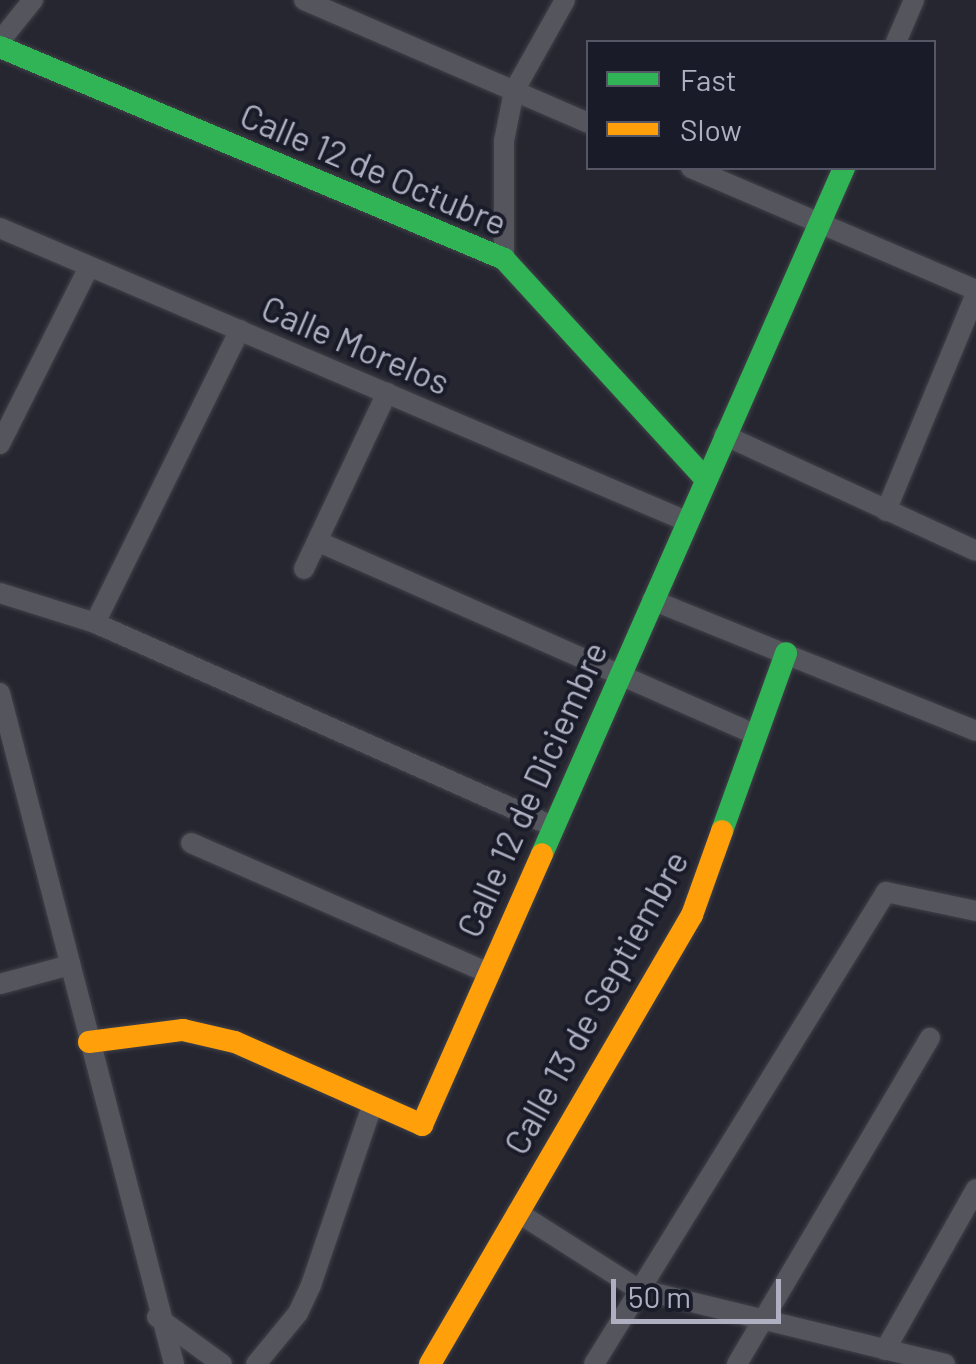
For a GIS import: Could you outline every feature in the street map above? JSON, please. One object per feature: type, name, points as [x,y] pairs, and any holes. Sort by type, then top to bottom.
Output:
[{"type":"street","points":[[0,44],[33,0]]},
{"type":"street","points":[[304,0],[586,122]]},
{"type":"street","points":[[504,260],[504,141],[514,91],[565,0]]},
{"type":"street","points":[[897,40],[914,0]]},
{"type":"street","name":"Calle 12 de Octubre","points":[[0,44],[504,260],[705,478]]},
{"type":"street","points":[[697,170],[976,292],[886,511]]},
{"type":"street","name":"Calle 12 de Diciembre","points":[[372,1104],[422,1125],[843,170]]},
{"type":"street","name":"Calle Morelos","points":[[0,228],[686,521]]},
{"type":"street","points":[[0,444],[88,267]]},
{"type":"street","points":[[95,623],[118,569],[240,330]]},
{"type":"street","points":[[304,569],[387,393]]},
{"type":"street","points":[[724,435],[976,551]]},
{"type":"street","points":[[319,542],[752,732]]},
{"type":"street","points":[[0,593],[95,623],[552,826]]},
{"type":"street","points":[[652,600],[976,731]]},
{"type":"street","name":"Calle 13 de Septiembre","points":[[430,1364],[692,915],[728,826],[752,732],[786,653]]},
{"type":"street","points":[[0,693],[157,1317],[174,1364]]},
{"type":"street","points":[[191,843],[488,974]]},
{"type":"street","points":[[594,1364],[886,892],[976,911]]},
{"type":"street","points":[[0,984],[70,966]]},
{"type":"street","points":[[89,1042],[183,1030],[235,1042],[372,1104],[311,1285],[298,1314],[256,1364]]},
{"type":"street","points":[[737,1364],[930,1038]]},
{"type":"street","points":[[884,1350],[976,1189]]},
{"type":"street","points":[[517,1212],[638,1288],[945,1364]]},
{"type":"street","points":[[157,1317],[222,1364]]},
{"type":"traffic: fast","points":[[0,47],[504,259],[705,478]]},
{"type":"traffic: fast","points":[[542,854],[843,170]]},
{"type":"traffic: fast","points":[[722,831],[786,653]]},
{"type":"traffic: slow","points":[[430,1364],[692,915],[722,831]]},
{"type":"traffic: slow","points":[[89,1042],[183,1030],[235,1042],[422,1125],[542,854]]}]
